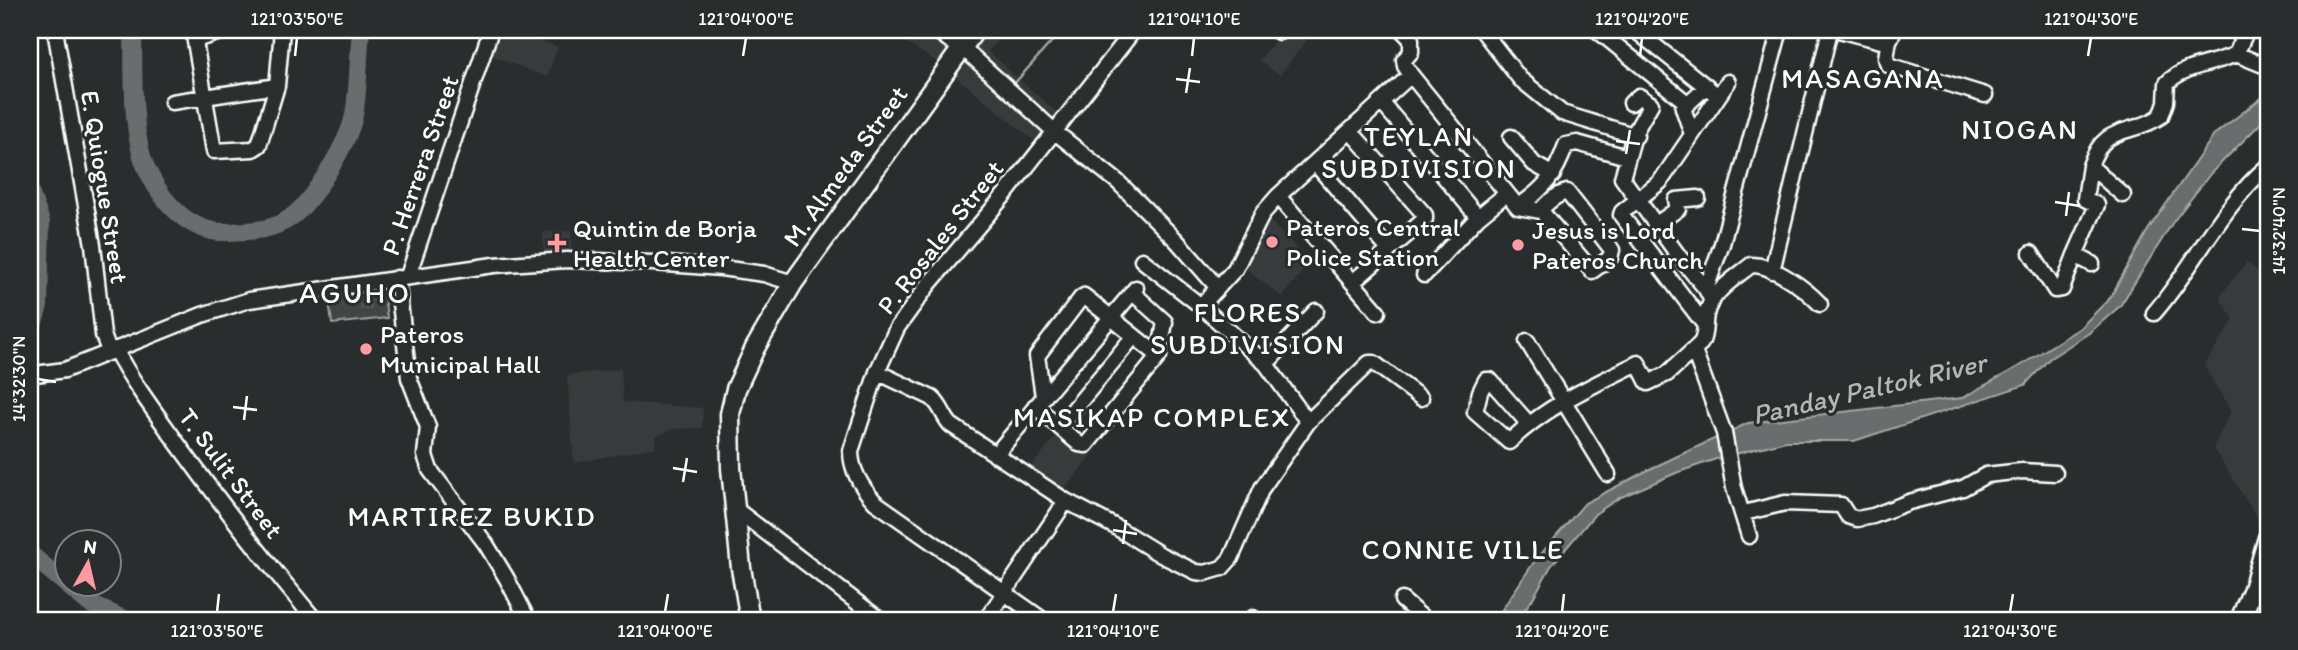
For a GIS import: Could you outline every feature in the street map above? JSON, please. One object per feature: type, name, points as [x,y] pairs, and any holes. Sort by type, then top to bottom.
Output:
[{"type":"main road","points":[[939,30],[962,47]]},
{"type":"main road","name":"M. Almeda Street","points":[[747,619],[734,508],[730,414],[736,388],[755,348],[793,283],[975,30]]},
{"type":"main road","points":[[2240,620],[2253,589],[2268,538]]},
{"type":"main road","points":[[2262,620],[2268,605]]},
{"type":"street","name":"E. Quiogue Street","points":[[55,30],[93,245],[103,335],[112,350]]},
{"type":"street","points":[[227,30],[195,35],[214,151],[253,149],[259,145],[277,86],[282,30]]},
{"type":"street","name":"P. Herrera Street","points":[[402,277],[492,30]]},
{"type":"street","name":"P. Rosales Street","points":[[1043,620],[875,502],[860,483],[851,464],[851,451],[877,372],[897,328],[929,284],[1055,132],[1134,30]]},
{"type":"street","points":[[1482,30],[1520,79],[1562,113],[1635,136]]},
{"type":"street","points":[[1597,30],[1687,103]]},
{"type":"street","points":[[1636,30],[1713,91]]},
{"type":"street","points":[[1528,424],[1562,401],[1638,363],[1648,383],[1667,374],[1703,340],[1709,294],[1780,30]]},
{"type":"street","points":[[1772,271],[1830,30]]},
{"type":"street","points":[[1839,30],[1885,42],[1891,35]]},
{"type":"street","points":[[2031,253],[2054,290],[2062,289],[2097,205],[2085,199],[2090,166],[2098,150],[2114,133],[2132,129],[2161,116],[2168,83],[2174,76],[2236,54],[2247,30]]},
{"type":"street","points":[[1410,33],[1411,52],[1404,60],[1405,66],[1518,208],[1541,211],[1592,271],[1611,257],[1612,250],[1567,192],[1542,207],[1541,211]]},
{"type":"street","points":[[1891,35],[1886,58],[1888,65],[1985,94]]},
{"type":"street","points":[[962,47],[1055,132],[1118,182],[1177,241],[1218,288]]},
{"type":"street","points":[[2236,54],[2268,67]]},
{"type":"street","points":[[1201,306],[1235,269],[1263,213],[1278,196],[1411,75]]},
{"type":"street","points":[[1692,134],[1682,111],[1687,103],[1728,82]]},
{"type":"street","points":[[172,102],[277,86]]},
{"type":"street","points":[[1704,324],[1622,217],[1622,212],[1660,182],[1692,134],[1713,91]]},
{"type":"street","points":[[1631,103],[1639,96],[1651,104],[1635,136],[1621,177],[1709,294]]},
{"type":"street","points":[[1382,103],[1478,217]]},
{"type":"street","points":[[1351,132],[1425,215],[1424,221],[1353,282]]},
{"type":"street","points":[[1511,137],[1534,164],[1553,175]]},
{"type":"street","points":[[1518,208],[1537,194],[1553,175],[1566,145],[1571,143],[1627,157]]},
{"type":"street","points":[[1315,163],[1389,250]]},
{"type":"street","points":[[2090,166],[2123,195]]},
{"type":"street","points":[[2154,313],[2251,181],[2268,166]]},
{"type":"street","points":[[1424,275],[1478,217],[1506,194]]},
{"type":"street","points":[[1278,196],[1378,312]]},
{"type":"street","points":[[1655,225],[1678,209],[1676,200],[1698,198]]},
{"type":"street","points":[[2075,255],[2092,264]]},
{"type":"street","points":[[30,372],[35,374],[65,370],[202,315],[249,300],[494,265],[567,260],[612,261],[721,268],[764,274],[793,283]]},
{"type":"street","points":[[1142,260],[1201,306],[1266,364],[1308,422]]},
{"type":"street","points":[[1709,294],[1756,264],[1807,290],[1820,304]]},
{"type":"street","points":[[402,277],[409,378],[428,427],[426,461],[490,551],[528,620]]},
{"type":"street","points":[[995,455],[1039,401],[1111,318],[1136,289],[1165,322],[1159,356],[1083,446],[1060,426],[1039,401],[1037,356],[1084,296],[1088,298],[1111,318],[1159,356]]},
{"type":"street","points":[[1266,364],[1316,311]]},
{"type":"street","points":[[1060,426],[1134,336]]},
{"type":"street","points":[[1527,341],[1608,474]]},
{"type":"street","name":"T. Sulit Street","points":[[112,350],[193,465],[267,562],[316,620]]},
{"type":"street","points":[[1694,351],[1724,433],[1734,488],[1749,536]]},
{"type":"street","points":[[877,372],[933,398],[951,425],[1066,501],[1196,572],[1213,572],[1222,568],[1231,558],[1262,488],[1308,422],[1372,362],[1421,398]]},
{"type":"street","points":[[1744,513],[1785,503],[1829,504],[1841,505],[1848,516],[1857,519],[1963,488],[1986,475],[2022,471],[2055,473]]},
{"type":"street","points":[[986,620],[1066,501]]},
{"type":"street","points":[[734,508],[880,620]]},
{"type":"street","points":[[1402,600],[1425,620]]},
{"type":"shaded area","points":[[499,30],[511,30],[558,47],[547,77],[489,55]]},
{"type":"shaded area","points":[[886,30],[1007,30],[988,51],[1061,116],[1039,145],[943,66]]},
{"type":"shaded area","points":[[1283,30],[1303,30],[1310,36],[1280,75],[1259,61]]},
{"type":"shaded area","points":[[2268,93],[2268,116],[2211,173],[2173,222],[2120,306],[2089,333],[2049,359],[2025,385],[1854,441],[1786,441],[1716,459],[1619,498],[1595,514],[1551,566],[1532,600],[1516,620],[1495,620],[1534,562],[1585,503],[1650,469],[1748,423],[1962,398],[2080,328],[2110,298],[2148,230],[2215,134]]},
{"type":"shaded area","points":[[1262,213],[1310,262],[1282,297],[1240,264]]},
{"type":"shaded area","name":"Quintin de Borja Health Center","points":[[571,231],[572,253],[544,255],[543,232]]},
{"type":"shaded area","points":[[2247,262],[2268,279],[2268,513],[2264,528],[2213,448],[2231,411],[2204,366],[2234,319],[2219,297]]},
{"type":"shaded area","points":[[621,369],[623,402],[703,408],[702,428],[673,429],[655,437],[655,447],[574,463],[567,375]]},
{"type":"shaded area","points":[[1059,432],[1091,456],[1060,495],[1026,473]]},
{"type":"green space","points":[[383,287],[387,318],[332,324],[328,294]]},
{"type":"waterway","points":[[133,30],[136,122],[142,157],[148,172],[162,195],[180,215],[202,228],[228,232],[276,226],[299,210],[319,186],[351,127],[357,94],[361,30]]},
{"type":"waterway","points":[[1013,85],[1062,30]]},
{"type":"waterway","points":[[30,192],[41,222],[39,306],[30,334]]},
{"type":"waterway","points":[[30,554],[90,604],[126,620]]},
{"type":"place","name":"Pateros Central Police Station","points":[[1272,242]]},
{"type":"place","name":"Quintin de Borja Health Center","points":[[557,243]]},
{"type":"place","name":"Jesus is Lord Pateros Church","points":[[1518,245]]},
{"type":"place","name":"Pateros Municipal Hall","points":[[366,349]]},
{"type":"district","name":"MASAGANA","points":[[1863,78]]},
{"type":"district","name":"NIOGAN","points":[[2020,129]]},
{"type":"district","name":"TEYLAN SUBDIVISION","points":[[1419,152]]},
{"type":"district","name":"AGUHO","points":[[355,292]]},
{"type":"district","name":"FLORES SUBDIVISION","points":[[1248,328]]},
{"type":"district","name":"MASIKAP COMPLEX","points":[[1152,417]]},
{"type":"district","name":"MARTIREZ BUKID","points":[[472,516]]},
{"type":"district","name":"CONNIE VILLE","points":[[1463,549]]},
{"type":"water label","name":"Panday Paltok River","points":[[1869,388]]}]
